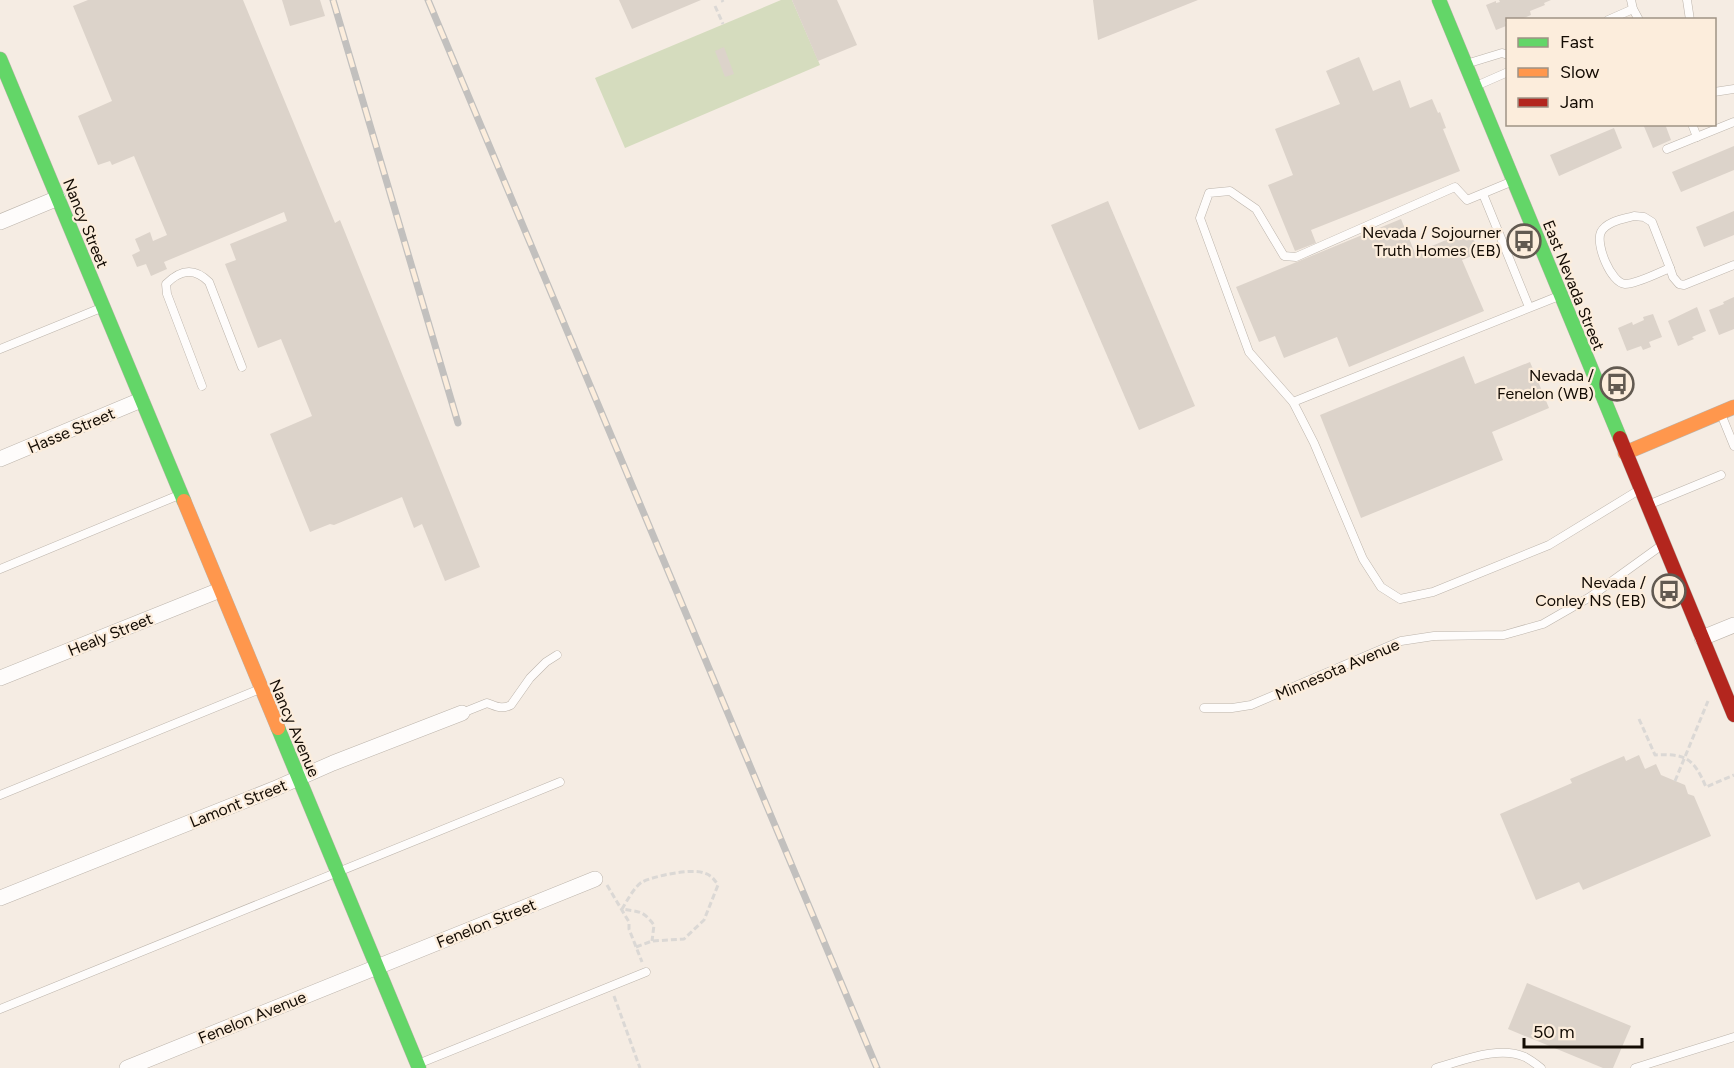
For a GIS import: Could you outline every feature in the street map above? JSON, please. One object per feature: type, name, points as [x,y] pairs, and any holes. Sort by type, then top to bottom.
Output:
[{"type":"street","name":"East Nevada Street","points":[[1439,0],[1734,715]]},
{"type":"street","name":"Nancy Street","points":[[0,58],[11,97],[58,198],[141,400]]},
{"type":"street","points":[[0,222],[58,198]]},
{"type":"street","name":"Hasse Street","points":[[0,459],[141,400]]},
{"type":"street","name":"Nancy Avenue","points":[[141,400],[338,872],[415,1067]]},
{"type":"street","points":[[1625,453],[1734,407]]},
{"type":"street","name":"Healy Street","points":[[0,678],[220,590]]},
{"type":"street","points":[[1702,638],[1734,624]]},
{"type":"street","name":"Lamont Street","points":[[0,898],[462,713]]},
{"type":"street","name":"Fenelon Street","points":[[377,967],[595,879]]},
{"type":"street","name":"Fenelon Avenue","points":[[127,1068],[377,967]]},
{"type":"lane","points":[[1688,0],[1690,18]]},
{"type":"lane","points":[[1611,18],[1632,4],[1638,18]]},
{"type":"lane","points":[[1465,64],[1502,53],[1506,54]]},
{"type":"lane","points":[[1474,87],[1506,73]]},
{"type":"lane","points":[[1716,92],[1734,89]]},
{"type":"lane","points":[[1667,149],[1734,122]]},
{"type":"lane","points":[[1693,126],[1697,138]]},
{"type":"lane","points":[[1513,181],[1467,200],[1455,187],[1296,257],[1284,256],[1256,209],[1230,191],[1209,193],[1200,218],[1249,352],[1293,402],[1314,443],[1363,559],[1381,587],[1400,599],[1433,592],[1549,545],[1640,490]]},
{"type":"lane","points":[[1483,194],[1529,307]]},
{"type":"lane","points":[[1670,268],[1631,283],[1619,282],[1609,271],[1599,242],[1600,233],[1614,222],[1635,216],[1644,217],[1652,222],[1670,268],[1673,277],[1679,284],[1684,285],[1734,265]]},
{"type":"lane","points":[[202,386],[167,294],[166,284],[173,277],[193,272],[203,276],[209,282],[242,367]]},
{"type":"lane","points":[[1293,402],[1560,295]]},
{"type":"lane","points":[[0,349],[103,308]]},
{"type":"lane","points":[[1721,412],[1734,446]]},
{"type":"lane","points":[[1647,505],[1721,475]]},
{"type":"lane","points":[[0,569],[180,495]]},
{"type":"lane","name":"Minnesota Avenue","points":[[1204,708],[1251,705],[1401,641],[1434,636],[1503,635],[1543,624],[1590,597],[1663,544]]},
{"type":"lane","name":"Lamont Street","points":[[462,713],[487,703],[501,708],[511,705],[530,678],[546,662],[557,655]]},
{"type":"lane","points":[[0,795],[261,688]]},
{"type":"lane","points":[[0,1009],[560,782]]},
{"type":"lane","points":[[415,1067],[646,972]]},
{"type":"lane","points":[[1635,1068],[1734,1036]]},
{"type":"lane","points":[[1436,1068],[1498,1053],[1512,1053],[1526,1057],[1541,1068]]},
{"type":"path","points":[[715,6],[723,24]]},
{"type":"path","points":[[1675,781],[1708,699]]},
{"type":"path","points":[[1639,719],[1655,755],[1678,756],[1690,761],[1699,770],[1706,787],[1734,776]]},
{"type":"path","points":[[622,909],[640,883],[655,878],[695,871],[713,878],[718,885],[704,920],[684,939],[652,941],[636,947]]},
{"type":"path","points":[[595,879],[599,879],[610,888],[622,909],[629,922],[628,929],[646,972]]},
{"type":"path","points":[[622,909],[643,913],[647,916],[654,925],[652,941]]},
{"type":"path","points":[[611,986],[640,1068]]},
{"type":"green space","points":[[781,0],[792,0],[820,65],[625,148],[595,78]]},
{"type":"building","points":[[88,0],[243,0],[335,223],[340,220],[480,567],[445,581],[422,524],[414,528],[402,497],[334,525],[330,524],[310,532],[270,434],[312,416],[281,339],[258,348],[225,264],[236,260],[230,244],[287,221],[284,212],[164,262],[167,269],[151,276],[146,264],[137,267],[132,255],[140,251],[135,239],[150,232],[153,241],[167,235],[134,156],[112,165],[110,161],[98,165],[78,116],[112,101],[73,6]]},
{"type":"building","points":[[282,0],[320,0],[325,16],[290,26]]},
{"type":"building","points":[[619,0],[701,0],[632,29]]},
{"type":"building","points":[[792,0],[837,0],[857,45],[818,61]]},
{"type":"building","points":[[1093,0],[1198,0],[1098,40]]},
{"type":"building","points":[[1499,0],[1551,0],[1530,11],[1531,15],[1524,18],[1506,18],[1506,26],[1496,30],[1486,5],[1496,1],[1496,3],[1500,2]]},
{"type":"building","points":[[724,47],[734,74],[725,77],[715,51]]},
{"type":"building","points":[[1359,57],[1373,91],[1400,80],[1410,108],[1432,99],[1438,113],[1440,112],[1446,128],[1443,129],[1460,171],[1311,230],[1316,243],[1295,251],[1268,185],[1293,175],[1275,129],[1340,104],[1326,71]]},
{"type":"building","points":[[1644,126],[1666,126],[1671,140],[1653,148]]},
{"type":"building","points":[[1614,128],[1622,148],[1559,176],[1550,155]]},
{"type":"building","points":[[1734,146],[1734,170],[1681,192],[1672,172]]},
{"type":"building","points":[[1108,201],[1195,406],[1139,430],[1051,225]]},
{"type":"building","points":[[1734,211],[1734,235],[1704,247],[1696,227]]},
{"type":"building","points":[[1401,219],[1415,253],[1470,230],[1479,253],[1462,260],[1484,311],[1349,367],[1337,337],[1284,358],[1275,336],[1259,342],[1236,287]]},
{"type":"building","points":[[1734,297],[1734,329],[1719,335],[1709,310]]},
{"type":"building","points":[[1697,307],[1706,331],[1678,346],[1668,321]]},
{"type":"building","points":[[1653,314],[1662,337],[1649,342],[1651,347],[1643,350],[1641,346],[1627,351],[1618,328],[1632,322],[1633,325],[1644,320],[1643,317]]},
{"type":"building","points":[[1464,356],[1475,384],[1530,362],[1549,408],[1492,432],[1503,460],[1361,518],[1320,415]]},
{"type":"building","points":[[1639,755],[1645,769],[1656,764],[1661,775],[1685,785],[1688,794],[1694,796],[1711,836],[1583,890],[1579,882],[1536,900],[1500,814],[1572,783],[1570,779],[1624,756],[1626,761]]},
{"type":"building","points":[[1527,983],[1631,1026],[1613,1068],[1603,1068],[1508,1029]]},
{"type":"railway","points":[[333,0],[458,423]]},
{"type":"railway","points":[[428,0],[877,1068]]},
{"type":"traffic: fast","points":[[1439,0],[1620,438]]},
{"type":"traffic: fast","points":[[0,59],[184,501]]},
{"type":"traffic: fast","points":[[278,728],[419,1068]]},
{"type":"traffic: slow","points":[[1625,453],[1734,407]]},
{"type":"traffic: slow","points":[[184,501],[278,728]]},
{"type":"traffic: jam","points":[[1620,438],[1734,715]]},
{"type":"place","name":"Nevada / Sojourner Truth Homes (EB)","points":[[1524,241]]},
{"type":"place","name":"Nevada / Fenelon (WB)","points":[[1617,384]]},
{"type":"place","name":"Nevada / Conley NS (EB)","points":[[1669,591]]}]
